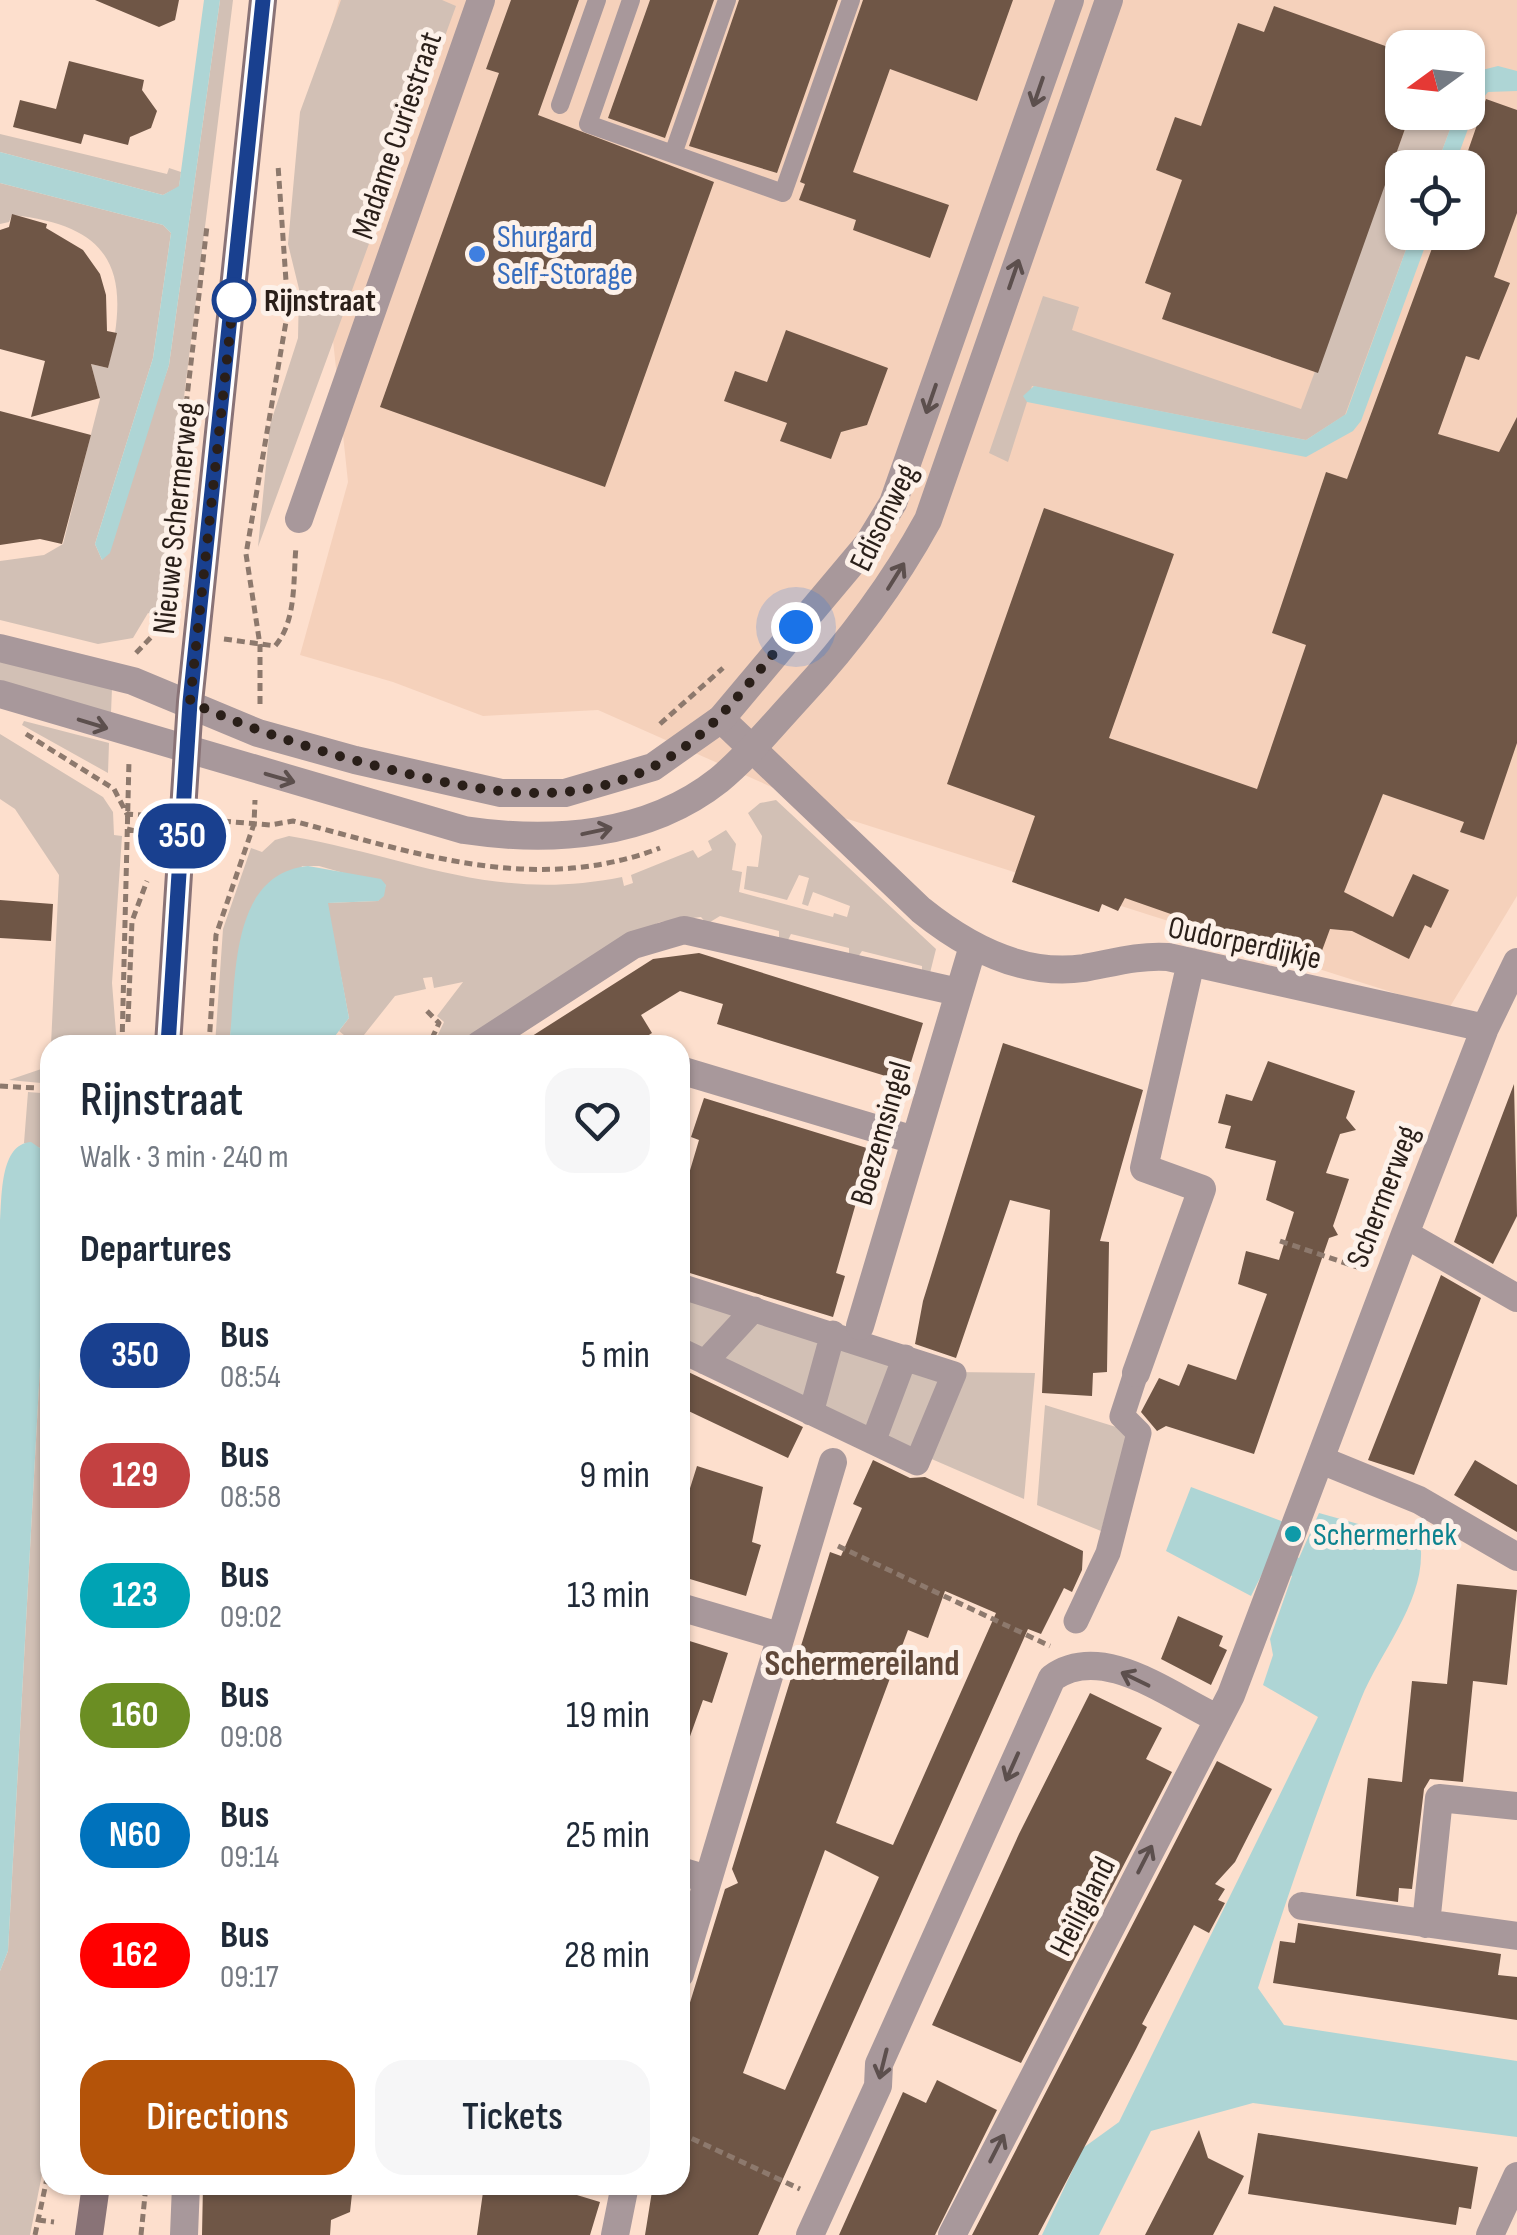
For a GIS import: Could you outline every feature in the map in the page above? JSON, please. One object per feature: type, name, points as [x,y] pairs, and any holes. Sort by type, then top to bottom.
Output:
[{"type":"main road","name":"Nieuwe Schermerweg","points":[[169,1035],[190,702],[263,0]]},
{"type":"main road","points":[[88,2235],[94,2195]]},
{"type":"street","name":"Madame Curiestraat","points":[[299,519],[480,0]]},
{"type":"street","name":"Edisonweg","points":[[190,702],[258,733],[456,786],[548,794],[591,788],[654,767],[721,718],[868,544],[893,504],[1070,0]]},
{"type":"street","name":"Edisonweg","points":[[186,752],[464,830],[547,837],[600,831],[659,815],[718,780],[838,654],[886,592],[928,520],[1110,0]]},
{"type":"street","points":[[1017,152],[1052,164]]},
{"type":"street","points":[[0,648],[133,681],[190,702]]},
{"type":"street","points":[[0,694],[186,752]]},
{"type":"street","name":"Oudorperdijkje","points":[[721,718],[921,910],[973,946],[1049,970],[1150,956],[1190,962],[1486,1028]]},
{"type":"street","points":[[495,1035],[633,944],[684,930],[958,992]]},
{"type":"street","name":"Boezemsingel","points":[[850,1333],[973,946]]},
{"type":"street","points":[[1076,1621],[1108,1553],[1139,1432],[1122,1416],[1202,1188],[1144,1168],[1190,962]]},
{"type":"street","name":"Schermerweg","points":[[1321,1460],[1486,1028],[1517,962]]},
{"type":"street","points":[[690,1073],[914,1140]]},
{"type":"street","points":[[1405,1234],[1517,1298]]},
{"type":"street","points":[[690,1289],[850,1333],[954,1374],[917,1463],[690,1355]]},
{"type":"street","points":[[706,1362],[754,1308]]},
{"type":"street","points":[[811,1412],[850,1333]]},
{"type":"street","points":[[874,1442],[905,1357]]},
{"type":"street","points":[[690,1903],[694,1875],[780,1636],[844,1430]]},
{"type":"street","points":[[1321,1460],[1419,1500],[1517,1557]]},
{"type":"street","name":"Heiligland","points":[[952,2235],[1231,1695],[1321,1460]]},
{"type":"street","points":[[690,1610],[780,1636]]},
{"type":"street","points":[[810,2235],[878,2086],[879,2064],[1052,1678],[1070,1665],[1100,1662],[1217,1718]]},
{"type":"street","points":[[1426,1924],[1439,1798],[1517,1806]]},
{"type":"street","points":[[1302,1906],[1517,1936]]},
{"type":"street","points":[[1490,2235],[1517,2176]]},
{"type":"street","points":[[184,2235],[186,2195]]},
{"type":"street","points":[[615,2235],[623,2195]]},
{"type":"lane","points":[[560,105],[597,0]]},
{"type":"lane","points":[[632,0],[588,124],[783,193],[851,0]]},
{"type":"lane","points":[[673,154],[727,0]]},
{"type":"path","points":[[258,733],[260,645],[246,554],[288,310],[277,206],[278,147]]},
{"type":"path","points":[[133,681],[138,652],[160,628],[209,214]]},
{"type":"path","points":[[260,645],[275,646],[288,622],[299,519]]},
{"type":"path","points":[[649,731],[727,665]]},
{"type":"path","points":[[18,729],[114,789],[127,814]]},
{"type":"path","points":[[122,1035],[130,736]]},
{"type":"path","points":[[210,1035],[216,934],[254,824],[257,772]]},
{"type":"path","points":[[127,829],[151,832],[150,847]]},
{"type":"path","points":[[128,1022],[132,921],[148,877]]},
{"type":"path","points":[[427,1011],[439,1023],[434,1035]]},
{"type":"path","points":[[0,1086],[37,1088]]},
{"type":"path","points":[[1280,1242],[1388,1277]]},
{"type":"path","points":[[812,1534],[1051,1646],[1052,1678]]},
{"type":"path","points":[[690,2137],[826,2201]]},
{"type":"path","points":[[35,2235],[43,2195]]},
{"type":"path","points":[[140,2235],[145,2195]]},
{"type":"path","points":[[38,2220],[54,2222]]},
{"type":"shaded area","points":[[220,0],[233,0],[157,616],[148,613],[133,638],[98,644],[0,620],[0,561],[44,555],[63,544],[100,399],[91,364],[108,368],[117,306],[108,260],[94,243],[74,230],[47,221],[12,215],[9,222],[0,224],[0,183],[163,225],[171,233],[153,358],[95,544],[102,560],[169,365]]},
{"type":"shaded area","points":[[339,0],[1517,0],[1517,896],[1448,1010],[835,815],[598,710],[483,716],[393,682],[300,655],[348,482],[309,113]]},
{"type":"shaded area","points":[[341,0],[442,0],[456,6],[258,547],[270,425],[298,338],[299,289],[288,244],[300,112]]},
{"type":"shaded area","points":[[1405,130],[1450,130],[1442,150],[1397,150]]},
{"type":"shaded area","points":[[0,134],[167,174],[169,168],[181,172],[179,187],[163,195],[0,152]]},
{"type":"shaded area","points":[[1385,183],[1385,250],[1406,250],[1345,415],[1306,440],[1032,386],[1008,462],[989,453],[1043,296],[1079,307],[1072,330],[1301,409]]},
{"type":"shaded area","points":[[0,660],[112,688],[111,713],[0,685]]},
{"type":"shaded area","points":[[24,721],[109,743],[108,773],[22,725]]},
{"type":"shaded area","points":[[0,734],[103,797],[113,812],[114,835],[122,836],[112,983],[116,1035],[51,1035],[59,875],[15,809],[0,799]]},
{"type":"shaded area","points":[[776,800],[936,949],[929,977],[922,973],[922,966],[862,951],[858,957],[849,956],[849,948],[791,934],[788,940],[779,938],[779,931],[720,916],[707,924],[701,917],[660,922],[607,946],[473,1035],[438,1035],[444,1022],[437,1016],[463,982],[434,988],[432,977],[423,978],[426,989],[395,996],[364,1035],[344,1035],[339,1031],[349,1018],[327,903],[378,901],[386,885],[319,866],[302,866],[234,1007],[230,1035],[216,1035],[223,929],[251,848],[262,852],[275,840],[289,836],[492,881],[576,884],[622,877],[624,886],[633,883],[631,875],[693,850],[698,858],[712,850],[708,841],[726,830],[736,844],[732,870],[742,872],[739,892],[833,917],[834,913],[847,917],[850,906],[813,892],[808,906],[802,904],[809,878],[799,875],[787,900],[744,889],[747,866],[758,867],[762,836],[748,813],[760,803]]},
{"type":"shaded area","points":[[40,1069],[40,1083],[9,1080]]},
{"type":"shaded area","points":[[28,1092],[40,1093],[40,1148],[24,1143]]},
{"type":"shaded area","points":[[690,1294],[954,1372],[1035,1373],[1024,1499],[874,1434],[690,1346]]},
{"type":"shaded area","points":[[40,1367],[40,2184],[30,2235],[0,2235],[0,1971],[8,1951]]},
{"type":"shaded area","points":[[1045,1405],[1129,1431],[1101,1531],[1037,1505]]},
{"type":"water","points":[[204,0],[220,0],[169,365],[110,553],[102,560],[95,544],[153,358],[171,233],[163,225],[0,183],[0,152],[163,195],[179,186]]},
{"type":"water","points":[[1498,66],[1517,71],[1517,91],[1488,92],[1485,96],[1485,69]]},
{"type":"water","points":[[1450,130],[1468,130],[1460,150],[1442,150]]},
{"type":"water","points":[[1406,250],[1424,250],[1361,421],[1353,431],[1306,457],[1027,402],[1023,396],[1034,386],[1306,440],[1346,414]]},
{"type":"water","points":[[308,866],[381,879],[386,885],[384,896],[378,901],[328,903],[349,1018],[336,1035],[230,1035],[241,936],[263,889],[282,874]]},
{"type":"water","points":[[31,1142],[40,1148],[40,1367],[8,1951],[0,1971],[0,1224],[8,1161],[21,1145]]},
{"type":"water","points":[[1191,1487],[1284,1522],[1274,1547],[1299,1558],[1319,1513],[1412,1539],[1421,1551],[1420,1571],[1408,1609],[1369,1681],[1347,1735],[1258,1988],[1284,2025],[1517,2061],[1517,2137],[1253,2103],[1151,2131],[1099,2235],[1042,2235],[1083,2148],[1119,2122],[1318,1717],[1263,1685],[1273,1655],[1270,1639],[1292,1576],[1266,1566],[1251,1596],[1166,1551]]},
{"type":"building","points":[[95,0],[179,0],[175,20],[159,27]]},
{"type":"building","points":[[511,0],[579,0],[538,115],[714,182],[605,487],[380,407],[499,73],[486,69]]},
{"type":"building","points":[[650,0],[714,0],[665,138],[608,118]]},
{"type":"building","points":[[739,0],[838,0],[777,173],[689,146]]},
{"type":"building","points":[[863,0],[1013,0],[977,101],[890,69],[853,172],[949,205],[930,258],[853,230],[856,220],[799,200],[805,184],[800,182]]},
{"type":"building","points":[[1274,6],[1385,46],[1385,130],[1405,130],[1397,150],[1385,150],[1385,185],[1318,373],[1162,319],[1171,293],[1145,283],[1182,180],[1156,170],[1175,117],[1201,126],[1238,23],[1264,32]]},
{"type":"building","points":[[69,61],[144,80],[142,90],[157,111],[151,128],[130,137],[128,145],[84,134],[81,144],[13,127],[20,100],[56,109]]},
{"type":"building","points":[[1486,99],[1517,110],[1517,213],[1494,277],[1510,283],[1479,360],[1466,356],[1438,434],[1499,452],[1517,417],[1517,743],[1484,840],[1460,832],[1464,822],[1383,794],[1344,892],[1393,917],[1413,874],[1449,890],[1431,928],[1425,925],[1409,959],[1352,931],[1330,929],[1320,956],[1303,950],[1301,955],[1273,945],[1271,949],[1125,898],[1118,911],[1102,904],[1099,912],[1012,882],[1035,816],[947,784],[1044,508],[1174,554],[1109,738],[1257,789],[1306,645],[1272,633],[1326,472],[1347,479],[1431,250],[1485,250],[1485,150],[1468,150],[1475,130],[1485,130]]},
{"type":"building","points":[[12,214],[47,224],[46,228],[83,250],[100,274],[106,295],[107,331],[117,333],[108,368],[91,364],[100,398],[31,417],[45,361],[0,349],[0,230],[9,227]]},
{"type":"building","points":[[786,330],[888,368],[867,425],[841,432],[831,459],[780,441],[787,423],[724,401],[735,371],[767,382]]},
{"type":"building","points":[[0,411],[91,435],[62,544],[40,539],[0,545]]},
{"type":"building","points":[[0,900],[53,904],[51,941],[0,938]]},
{"type":"building","points":[[699,953],[923,1023],[905,1082],[717,1024],[723,1004],[680,991],[641,1015],[652,1033],[649,1035],[534,1035],[653,959]]},
{"type":"building","points":[[1003,1043],[1143,1090],[1100,1241],[1109,1242],[1107,1372],[1093,1373],[1092,1396],[1042,1393],[1050,1210],[1010,1200],[956,1358],[915,1344],[923,1301]]},
{"type":"building","points":[[1268,1061],[1355,1091],[1346,1118],[1356,1130],[1340,1134],[1326,1173],[1349,1179],[1333,1226],[1338,1235],[1329,1238],[1254,1454],[1166,1426],[1157,1431],[1141,1412],[1159,1378],[1179,1386],[1188,1364],[1236,1380],[1267,1294],[1238,1284],[1246,1251],[1279,1260],[1294,1212],[1266,1200],[1276,1161],[1225,1148],[1231,1126],[1218,1123],[1226,1094],[1252,1101]]},
{"type":"building","points":[[1514,1084],[1517,1216],[1493,1264],[1454,1242]]},
{"type":"building","points":[[704,1098],[883,1153],[870,1193],[860,1189],[836,1273],[845,1276],[833,1317],[690,1273],[690,1170],[699,1140],[691,1137]]},
{"type":"building","points":[[1441,1275],[1481,1298],[1414,1475],[1368,1460]]},
{"type":"building","points":[[690,1373],[803,1427],[788,1458],[690,1412]]},
{"type":"building","points":[[873,1460],[910,1478],[925,1477],[1083,1551],[1082,1570],[1072,1592],[1064,1588],[1041,1634],[1028,1629],[758,2235],[645,2235],[651,2195],[690,2195],[690,2003],[725,1889],[738,1883],[732,1869],[830,1552],[841,1556],[862,1508],[853,1504]],"holes":[[[945,1591],[996,1613],[893,1845],[836,1823],[908,1630],[928,1638]],[[825,1850],[879,1877],[785,2090],[743,2073]]]},
{"type":"building","points":[[1475,1460],[1517,1485],[1517,1532],[1454,1495]]},
{"type":"building","points":[[697,1466],[763,1487],[752,1542],[761,1545],[746,1596],[690,1579],[690,1488]]},
{"type":"building","points":[[1457,1584],[1517,1590],[1507,1685],[1473,1681],[1463,1782],[1430,1779],[1424,1789],[1412,1889],[1399,1888],[1398,1902],[1356,1896],[1368,1778],[1402,1782],[1412,1681],[1447,1684]]},
{"type":"building","points":[[1178,1616],[1223,1636],[1219,1646],[1227,1650],[1211,1685],[1161,1659]]},
{"type":"building","points":[[690,1641],[728,1653],[712,1703],[703,1700],[690,1736]]},
{"type":"building","points":[[1090,1693],[1162,1728],[1146,1759],[1172,1772],[1021,2063],[932,2025],[1019,1834]]},
{"type":"building","points":[[1217,1761],[1272,1789],[1235,1862],[1215,1884],[1225,1889],[1218,1900],[1225,1903],[1209,1933],[1194,1925],[1142,2024],[1147,2027],[1136,2049],[1038,2235],[972,2235]]},
{"type":"building","points":[[1298,1923],[1501,1954],[1498,1975],[1517,1977],[1517,2020],[1273,1983],[1280,1941],[1295,1943]]},
{"type":"building","points":[[937,2080],[997,2110],[935,2235],[839,2235],[903,2092],[926,2103]]},
{"type":"building","points":[[1199,2130],[1208,2158],[1244,2176],[1213,2235],[1145,2235]]},
{"type":"building","points":[[1258,2133],[1478,2167],[1471,2209],[1459,2207],[1456,2225],[1248,2194]]},
{"type":"building","points":[[203,2195],[352,2195],[350,2212],[331,2220],[330,2235],[202,2235]]},
{"type":"building","points":[[483,2195],[577,2195],[600,2202],[590,2235],[477,2235]]},
{"type":"bus line","name":"350","points":[[169,1035],[190,702],[263,0]]},
{"type":"place","name":"Shurgard Self-Storage","points":[[477,254]]},
{"type":"place","name":"Rijnstraat","points":[[234,300]]},
{"type":"place","name":"Schermerhek","points":[[1293,1534]]},
{"type":"district","name":"Schermereiland","points":[[862,1663]]},
{"type":"route","points":[[234,300],[234,294],[190,702],[258,733],[456,786],[501,793],[565,793],[632,776],[686,746],[721,718],[796,627]]}]
